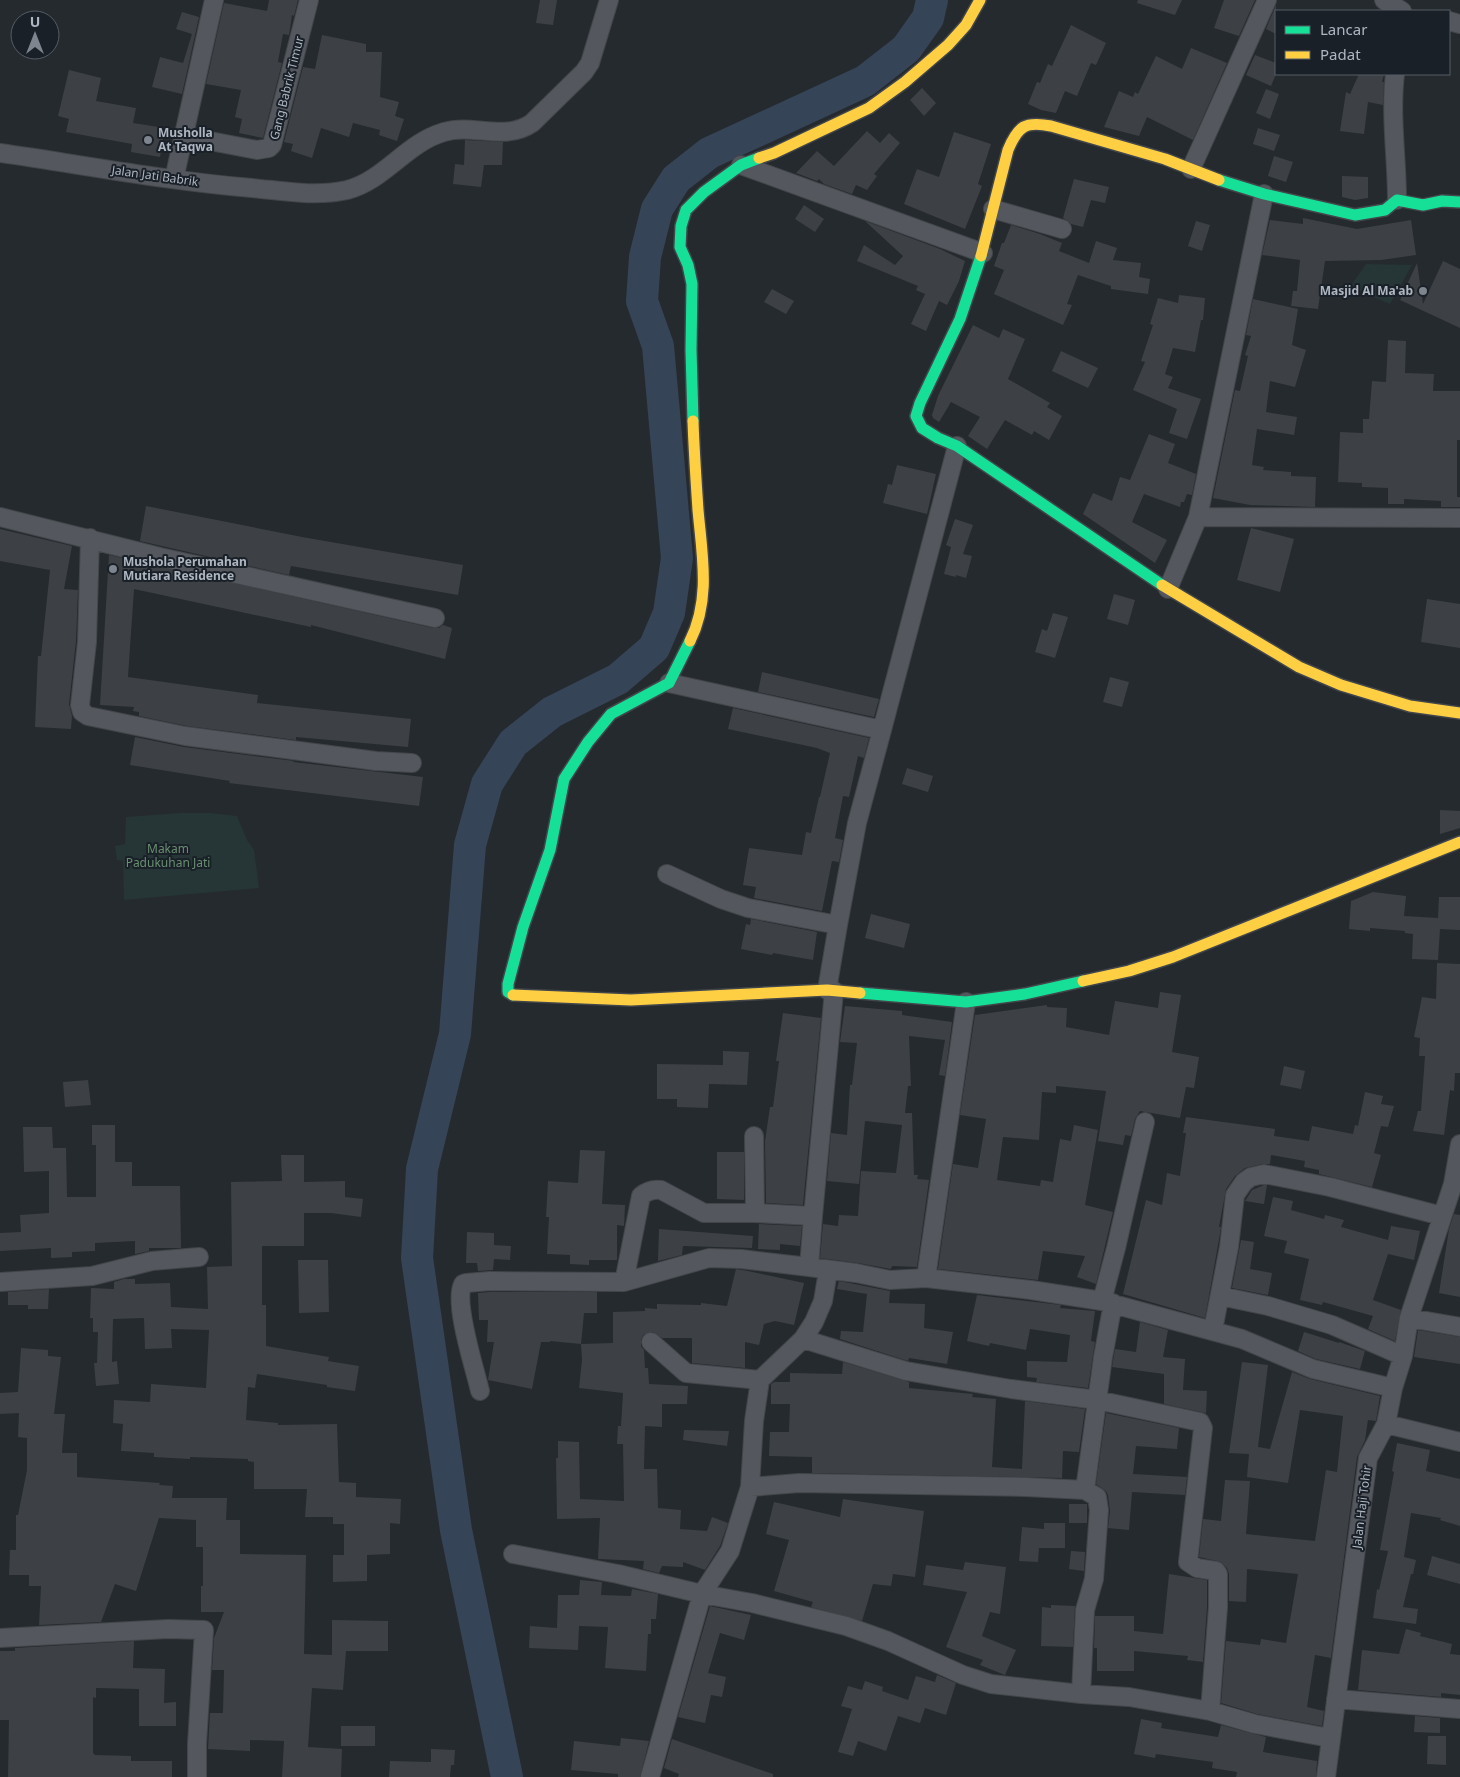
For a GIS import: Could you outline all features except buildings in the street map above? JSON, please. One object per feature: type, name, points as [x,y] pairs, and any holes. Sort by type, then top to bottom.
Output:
[{"type":"street","points":[[174,179],[214,0]]},
{"type":"street","name":"Gang Babrik Timur","points":[[184,136],[257,150],[268,148],[272,145],[277,133],[309,0]]},
{"type":"street","name":"Jalan Jati Babrik","points":[[0,153],[241,188],[311,193],[347,190],[375,178],[422,142],[446,131],[470,130],[511,133],[532,124],[584,72],[590,63],[609,0]]},
{"type":"street","points":[[980,0],[966,25],[948,45],[905,82],[869,108],[774,153],[741,165],[704,192],[686,210],[681,226],[680,247],[688,265],[692,284],[691,350],[694,463],[705,584],[698,626],[669,683],[610,714],[588,742],[564,779],[550,850],[523,927],[508,984],[508,992],[512,995],[631,1000],[831,991],[966,1002],[1025,994],[1129,971],[1173,957],[1460,842]]},
{"type":"street","points":[[1191,169],[1266,0]]},
{"type":"street","points":[[1384,0],[1400,10]]},
{"type":"street","points":[[1395,75],[1393,117],[1397,200]]},
{"type":"street","points":[[1397,200],[1385,210],[1355,215],[1264,194],[1222,181],[1165,159],[1070,132],[1032,123],[1022,126],[1008,151],[983,253],[960,318],[922,394],[916,416],[922,428],[938,438],[957,446],[1168,589],[1299,667],[1341,685],[1410,706],[1460,713]]},
{"type":"street","points":[[741,165],[983,253]]},
{"type":"street","points":[[1168,589],[1198,517],[1264,194]]},
{"type":"street","points":[[1397,200],[1423,206],[1442,201],[1460,202]]},
{"type":"street","points":[[993,209],[1062,229]]},
{"type":"street","points":[[809,1268],[838,925],[857,823],[957,446]]},
{"type":"street","points":[[0,517],[160,557],[435,618]]},
{"type":"street","points":[[1198,517],[1460,518]]},
{"type":"street","points":[[90,538],[87,642],[80,705],[82,712],[88,716],[185,736],[376,761],[412,763]]},
{"type":"street","points":[[669,683],[882,730]]},
{"type":"street","points":[[666,874],[721,899],[748,908],[838,925]]},
{"type":"street","points":[[926,1278],[966,1002]]},
{"type":"street","points":[[1085,1490],[1116,1248],[1145,1122]]},
{"type":"street","points":[[754,1136],[755,1213]]},
{"type":"street","name":"Jalan Haji Tohir","points":[[1326,1777],[1368,1458],[1386,1424],[1393,1388],[1403,1356],[1409,1318],[1442,1216],[1456,1184],[1460,1144]]},
{"type":"street","points":[[1213,1330],[1229,1247],[1235,1195],[1244,1182],[1251,1177],[1264,1174],[1330,1187],[1442,1216]]},
{"type":"street","points":[[624,1282],[641,1196],[645,1192],[656,1189],[661,1190],[704,1213],[814,1216]]},
{"type":"street","points":[[0,1282],[92,1276],[152,1261],[199,1257]]},
{"type":"street","points":[[480,1391],[461,1314],[460,1292],[463,1284],[490,1281],[624,1282],[709,1258],[741,1259],[856,1273],[890,1280],[926,1278],[1031,1290],[1108,1302],[1242,1339],[1313,1369],[1393,1388]]},
{"type":"street","points":[[650,1777],[702,1594],[730,1551],[750,1487],[754,1422],[760,1380],[802,1339],[814,1322],[824,1301],[828,1271]]},
{"type":"street","points":[[1220,1296],[1268,1306],[1332,1326],[1403,1356]]},
{"type":"street","points":[[1409,1318],[1460,1327]]},
{"type":"street","points":[[802,1339],[906,1371],[1011,1389],[1097,1400],[1200,1422],[1203,1428],[1188,1562],[1197,1568],[1216,1571],[1218,1574],[1218,1607],[1210,1711]]},
{"type":"street","points":[[651,1342],[686,1373],[760,1380]]},
{"type":"street","points":[[1386,1424],[1460,1442]]},
{"type":"street","points":[[750,1487],[799,1483],[1026,1487],[1085,1490],[1097,1497],[1099,1510],[1094,1579],[1085,1610],[1081,1694]]},
{"type":"street","points":[[513,1554],[618,1574],[702,1594],[752,1603],[846,1626],[888,1641],[963,1675],[991,1684],[1081,1694],[1129,1697],[1210,1711],[1255,1724],[1330,1738]]},
{"type":"street","points":[[0,1638],[168,1629],[204,1630],[197,1744],[197,1777]]},
{"type":"street","points":[[1336,1699],[1460,1708]]},
{"type":"green space","points":[[1366,264],[1412,265],[1390,304],[1350,287]]},
{"type":"green space","name":"Makam Padukuhan Jati","points":[[210,813],[237,816],[247,840],[254,850],[259,888],[124,900],[123,861],[117,860],[115,846],[125,844],[126,817]]},
{"type":"waterway","points":[[507,1777],[456,1530],[417,1258],[422,1169],[455,1034],[470,845],[487,784],[513,743],[552,712],[618,679],[654,648],[669,613],[677,558],[658,346],[642,301],[645,257],[657,209],[676,179],[709,153],[865,81],[906,49],[928,18],[932,0]]},
{"type":"traffic: fast","points":[[693,421],[692,284],[688,265],[680,247],[681,226],[686,210],[704,192],[741,165],[759,158]]},
{"type":"traffic: fast","points":[[1219,180],[1264,194],[1355,215],[1385,210],[1397,200],[1423,205],[1442,201],[1460,202]]},
{"type":"traffic: fast","points":[[981,256],[960,319],[920,403],[916,416],[922,428],[938,438],[957,446],[1162,585]]},
{"type":"traffic: fast","points":[[513,995],[508,992],[508,984],[523,927],[550,850],[564,779],[588,742],[611,714],[669,683],[690,641]]},
{"type":"traffic: fast","points":[[860,993],[966,1002],[1025,994],[1083,981]]},
{"type":"traffic: slow","points":[[759,158],[774,153],[869,108],[905,82],[948,45],[966,25],[980,0]]},
{"type":"traffic: slow","points":[[981,256],[1008,150],[1015,135],[1029,125],[1051,126],[1165,159],[1219,180]]},
{"type":"traffic: slow","points":[[690,641],[697,625],[703,593],[703,560],[697,499],[693,421]]},
{"type":"traffic: slow","points":[[1162,585],[1299,667],[1341,685],[1410,706],[1460,713]]},
{"type":"traffic: slow","points":[[1083,981],[1129,971],[1173,957],[1460,842]]},
{"type":"traffic: slow","points":[[513,995],[631,1000],[827,990],[860,993]]},
{"type":"place","name":"Musholla At Taqwa","points":[[148,140]]},
{"type":"place","name":"Masjid Al Ma'ab","points":[[1423,291]]},
{"type":"place","name":"Mushola Perumahan Mutiara Residence","points":[[113,569]]}]
